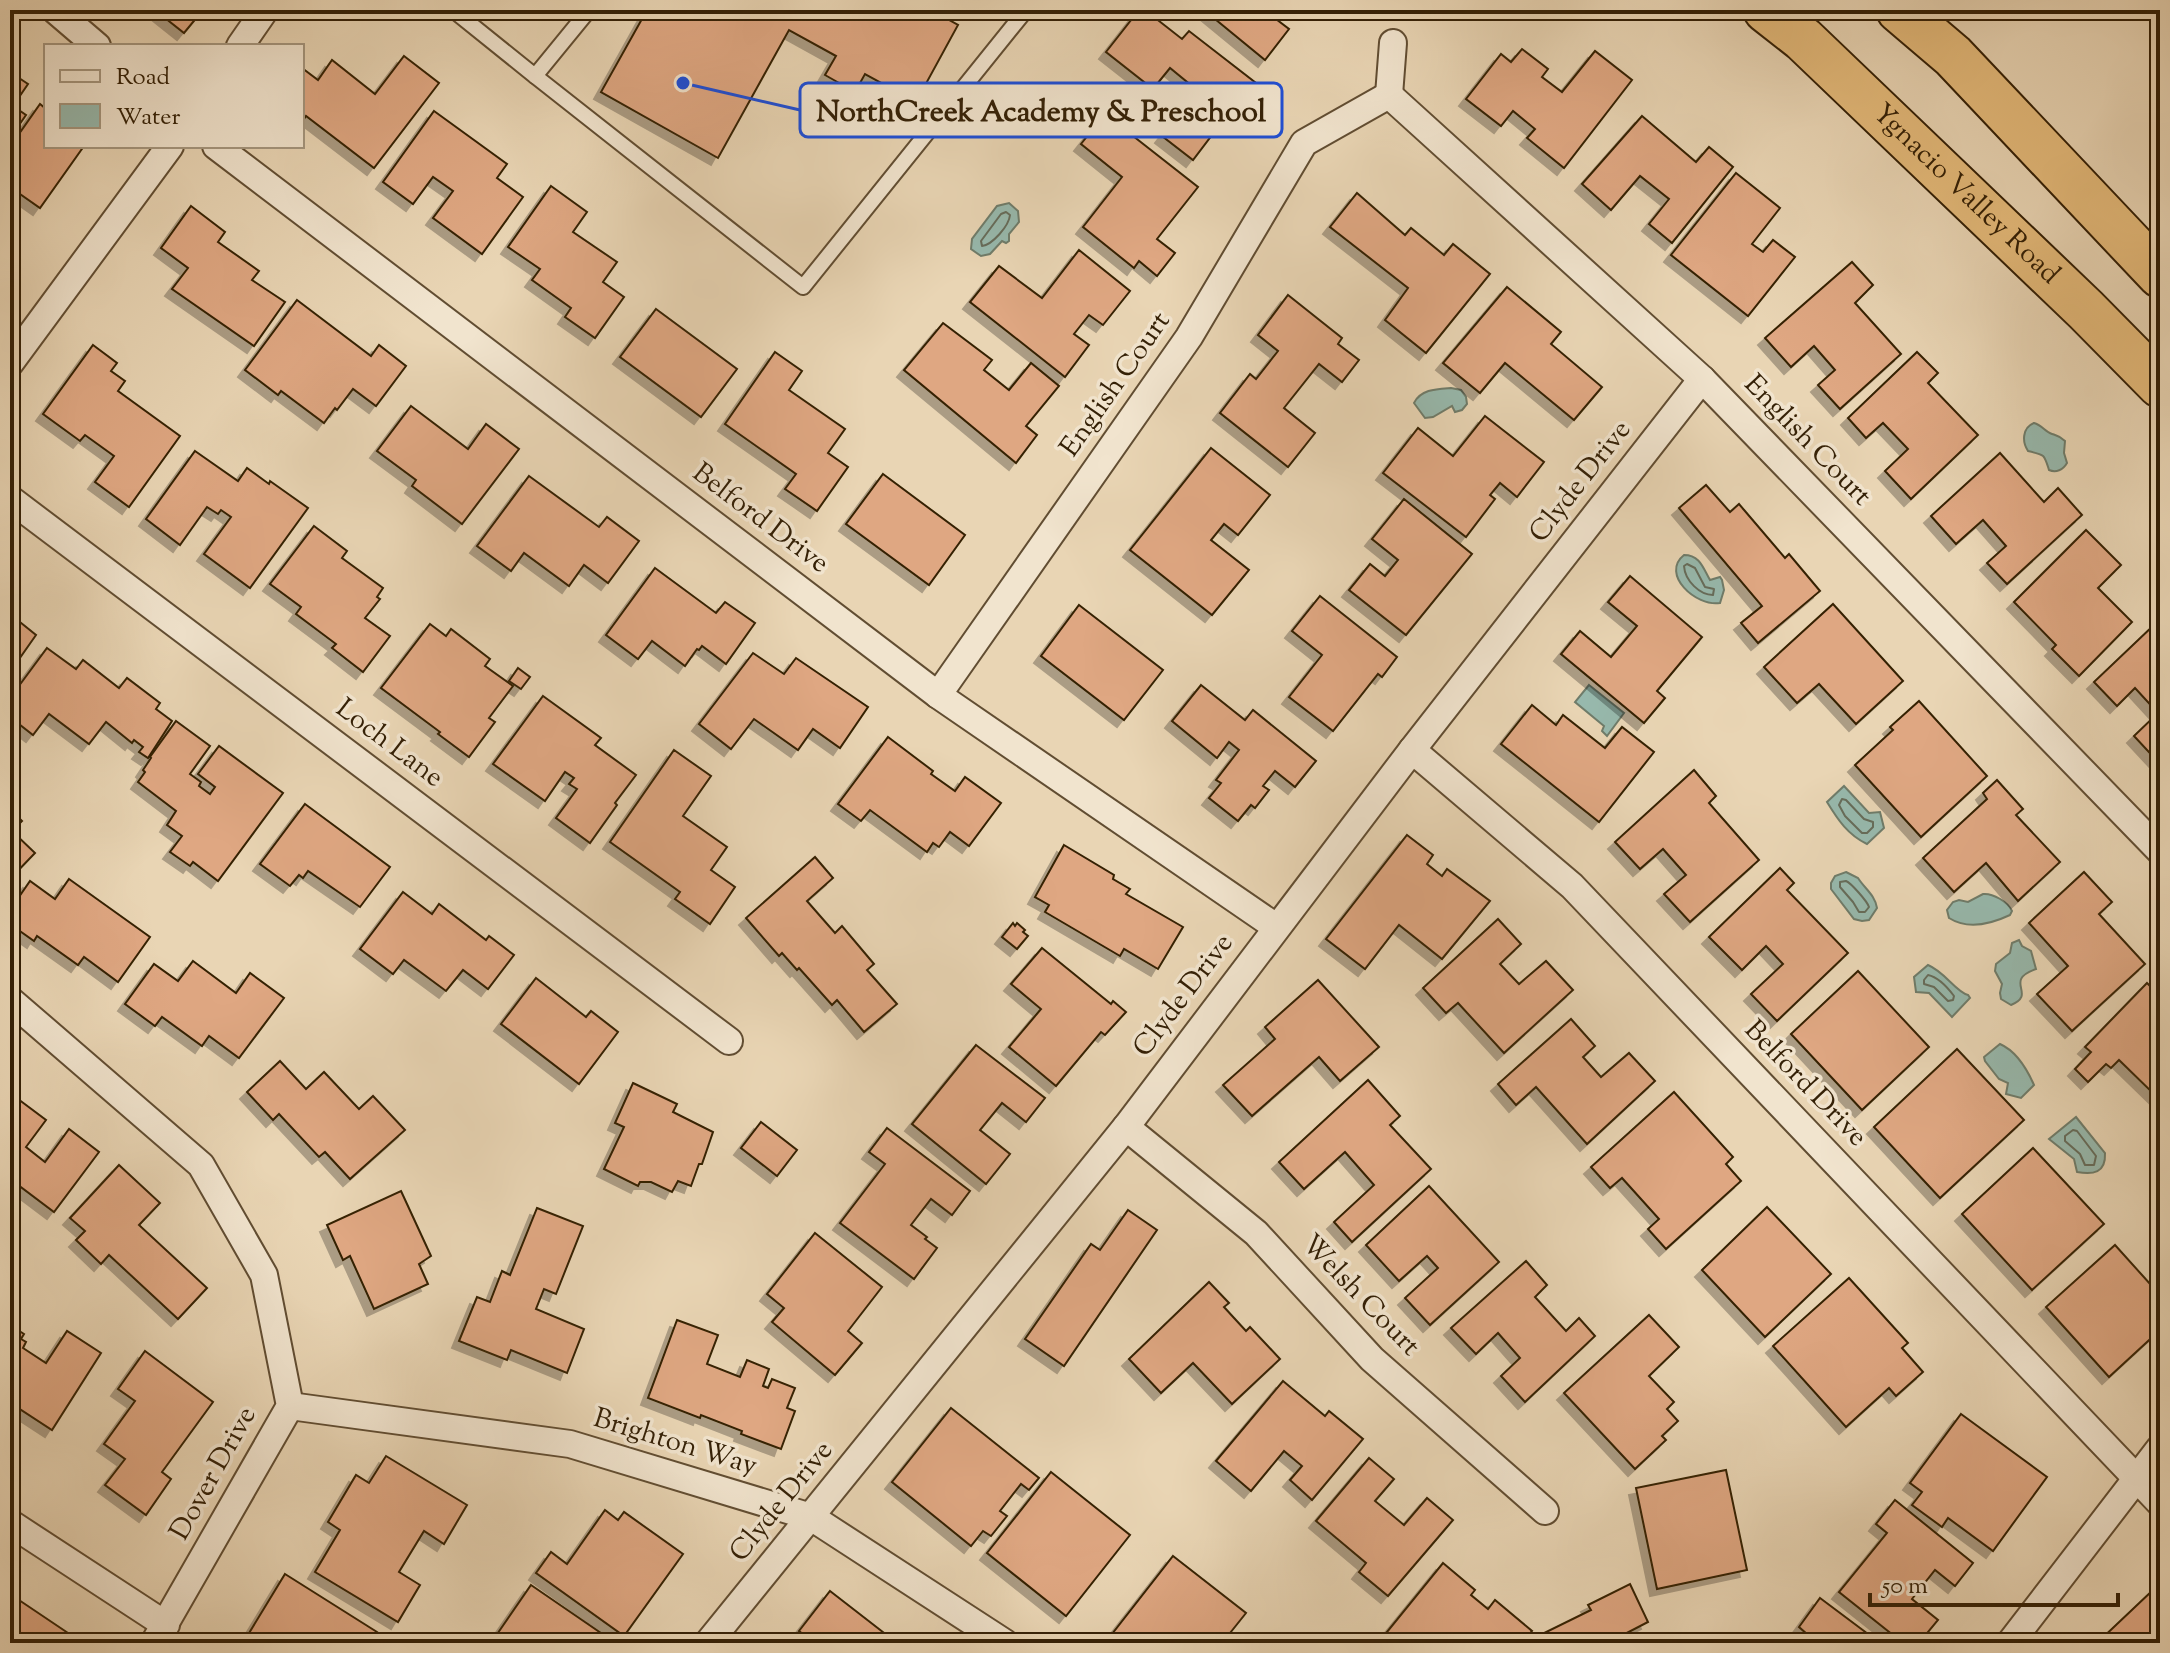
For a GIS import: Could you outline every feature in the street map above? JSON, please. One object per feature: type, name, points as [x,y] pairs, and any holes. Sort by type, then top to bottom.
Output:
[{"type":"highway","name":"Ygnacio Valley Road","points":[[1766,10],[1803,39],[2160,385]]},
{"type":"highway","points":[[1899,10],[1953,56],[2160,275]]},
{"type":"street","points":[[55,10],[95,44]]},
{"type":"street","points":[[241,44],[265,10]]},
{"type":"street","points":[[1389,95],[1393,43]]},
{"type":"street","name":"English Court","points":[[938,695],[1189,337],[1304,143],[1389,95],[1702,379],[2160,851]]},
{"type":"street","points":[[10,363],[169,148]]},
{"type":"street","name":"Belford Drive","points":[[219,148],[938,695],[1276,927]]},
{"type":"street","name":"Clyde Drive","points":[[708,1643],[1126,1127],[1412,750],[1702,379]]},
{"type":"street","name":"Loch Lane","points":[[10,499],[729,1041]]},
{"type":"street","name":"Belford Drive","points":[[1412,750],[1572,886],[2160,1503]]},
{"type":"street","name":"Dover Drive","points":[[10,1000],[201,1165],[264,1275],[290,1406],[160,1634]]},
{"type":"street","name":"Welsh Court","points":[[1126,1127],[1256,1233],[1372,1359],[1545,1511]]},
{"type":"street","name":"Brighton Way","points":[[290,1406],[570,1444],[811,1517],[1005,1643]]},
{"type":"street","points":[[2010,1643],[2160,1448]]},
{"type":"street","points":[[10,1523],[160,1634]]},
{"type":"lane","points":[[453,10],[803,287],[1026,10]]},
{"type":"lane","points":[[535,76],[589,10]]},
{"type":"water","points":[[1009,203],[1018,211],[1019,222],[1009,234],[1009,241],[1002,241],[990,254],[981,256],[971,249],[972,239],[997,206]]},
{"type":"water","points":[[1451,388],[1461,390],[1466,397],[1467,404],[1462,410],[1455,412],[1452,406],[1425,418],[1414,403],[1425,392]]},
{"type":"water","points":[[2034,423],[2065,441],[2067,463],[2061,469],[2049,470],[2043,456],[2028,451],[2024,436],[2027,428]]},
{"type":"water","points":[[1684,555],[1697,560],[1710,580],[1720,577],[1724,590],[1720,603],[1701,600],[1684,588],[1676,571]]},
{"type":"water","points":[[1589,685],[1624,713],[1607,736],[1602,731],[1604,726],[1575,702]]},
{"type":"water","points":[[1844,786],[1869,813],[1880,812],[1884,828],[1867,844],[1844,826],[1827,802]]},
{"type":"water","points":[[1846,872],[1858,878],[1874,899],[1877,908],[1869,920],[1854,919],[1831,889],[1835,876]]},
{"type":"water","points":[[1983,894],[2004,901],[2012,911],[2010,915],[1980,924],[1964,924],[1949,918],[1947,910],[1953,902],[1968,902]]},
{"type":"water","points":[[2019,940],[2031,951],[2036,969],[2022,978],[2022,996],[2011,1005],[2001,999],[2002,984],[1995,971],[1996,964],[2010,953],[2012,943]]},
{"type":"water","points":[[1928,965],[1970,998],[1952,1017],[1929,993],[1916,992],[1914,977]]},
{"type":"water","points":[[2000,1044],[2020,1061],[2034,1085],[2021,1098],[2006,1094],[2008,1083],[1999,1079],[1985,1061],[1984,1057]]},
{"type":"water","points":[[2076,1117],[2105,1153],[2103,1165],[2097,1171],[2077,1172],[2074,1159],[2049,1139]]},
{"type":"building","points":[[155,10],[203,10],[184,33]]},
{"type":"building","points":[[647,10],[931,10],[958,25],[916,102],[865,74],[855,92],[825,75],[836,56],[789,30],[718,158],[601,92]]},
{"type":"building","points":[[1139,10],[1145,10],[1182,39],[1189,31],[1265,90],[1236,126],[1225,118],[1193,160],[1162,136],[1198,91],[1170,68],[1153,89],[1106,52]]},
{"type":"building","points":[[1204,10],[1264,10],[1289,29],[1265,60]]},
{"type":"building","points":[[1522,49],[1548,69],[1542,77],[1562,92],[1595,51],[1632,80],[1564,168],[1527,138],[1535,129],[1513,111],[1501,126],[1466,99],[1501,54],[1511,62]]},
{"type":"building","points":[[404,56],[439,83],[374,168],[306,116],[304,119],[304,70],[318,80],[332,60],[375,94]]},
{"type":"building","points":[[10,72],[28,84],[13,106],[26,115],[17,128],[21,131],[40,104],[44,107],[44,148],[83,148],[40,208],[10,187]]},
{"type":"building","points":[[434,111],[507,164],[497,178],[523,197],[482,254],[433,218],[453,191],[433,177],[413,204],[383,182]]},
{"type":"building","points":[[1105,114],[1198,187],[1157,239],[1175,253],[1157,276],[1139,261],[1134,268],[1083,227],[1122,177],[1081,144]]},
{"type":"building","points":[[1642,116],[1696,162],[1709,147],[1733,167],[1672,243],[1649,224],[1669,199],[1640,176],[1611,210],[1582,184]]},
{"type":"building","points":[[1736,173],[1780,208],[1752,244],[1763,252],[1773,240],[1795,257],[1748,316],[1671,255]]},
{"type":"building","points":[[551,186],[587,212],[573,232],[617,262],[603,282],[624,297],[595,338],[565,317],[571,308],[532,280],[540,269],[508,247]]},
{"type":"building","points":[[1357,193],[1405,235],[1411,228],[1444,255],[1453,244],[1490,274],[1426,353],[1385,320],[1408,288],[1330,227]]},
{"type":"building","points":[[191,206],[225,232],[218,242],[259,271],[252,280],[285,302],[254,346],[172,289],[188,268],[161,248]]},
{"type":"building","points":[[1079,250],[1130,291],[1103,325],[1089,315],[1074,334],[1089,345],[1065,377],[970,302],[999,266],[1042,298]]},
{"type":"building","points":[[1852,262],[1873,285],[1855,303],[1901,354],[1840,409],[1818,385],[1835,370],[1814,346],[1791,367],[1765,338]]},
{"type":"building","points":[[1507,287],[1561,332],[1551,344],[1602,387],[1574,420],[1505,363],[1480,393],[1443,363]]},
{"type":"building","points":[[1288,295],[1342,338],[1338,344],[1359,360],[1342,382],[1319,364],[1284,408],[1315,433],[1288,467],[1220,413],[1250,374],[1256,379],[1278,351],[1258,335]]},
{"type":"building","points":[[297,300],[371,356],[379,345],[406,366],[376,406],[353,389],[324,423],[281,391],[278,395],[245,370]]},
{"type":"building","points":[[656,309],[737,369],[701,417],[620,357]]},
{"type":"building","points":[[943,323],[992,360],[984,370],[1009,390],[1031,363],[1059,386],[1026,426],[1037,435],[1016,463],[904,370]]},
{"type":"building","points":[[93,345],[117,363],[111,371],[125,381],[118,391],[180,436],[129,507],[95,482],[114,456],[85,435],[80,441],[43,414]]},
{"type":"building","points":[[775,352],[802,371],[789,390],[845,429],[828,453],[848,467],[817,511],[785,489],[796,474],[725,424]]},
{"type":"building","points":[[1917,352],[1938,373],[1928,383],[1978,435],[1911,499],[1885,471],[1908,449],[1883,423],[1866,438],[1848,418]]},
{"type":"building","points":[[411,406],[468,449],[486,424],[519,449],[462,524],[412,486],[416,480],[377,451]]},
{"type":"building","points":[[1485,416],[1544,462],[1517,497],[1500,483],[1490,495],[1495,499],[1466,537],[1383,473],[1418,428],[1453,456]]},
{"type":"building","points":[[1211,448],[1270,495],[1238,535],[1224,524],[1211,540],[1249,570],[1212,615],[1130,550]]},
{"type":"building","points":[[195,451],[238,481],[247,468],[308,508],[250,588],[204,554],[231,517],[221,510],[218,514],[207,507],[180,545],[146,519]]},
{"type":"building","points":[[2000,453],[2044,502],[2058,488],[2082,515],[2007,584],[1987,563],[2006,546],[1983,520],[1956,544],[1931,516]]},
{"type":"building","points":[[883,474],[965,535],[929,585],[846,524]]},
{"type":"building","points":[[529,476],[599,527],[607,517],[639,541],[608,583],[584,565],[569,586],[524,553],[511,571],[477,546]]},
{"type":"building","points":[[1706,485],[1730,512],[1739,504],[1785,558],[1789,554],[1820,591],[1758,643],[1741,623],[1762,606],[1679,508]]},
{"type":"building","points":[[1404,499],[1472,554],[1406,635],[1349,590],[1370,564],[1385,576],[1398,560],[1372,539]]},
{"type":"building","points":[[314,526],[347,551],[342,558],[383,588],[377,597],[380,599],[365,618],[390,636],[363,672],[332,648],[336,644],[296,614],[301,607],[270,584]]},
{"type":"building","points":[[2086,530],[2121,565],[2098,588],[2132,622],[2079,676],[2052,649],[2056,645],[2014,602]]},
{"type":"building","points":[[655,568],[716,613],[725,602],[755,623],[726,664],[702,646],[685,666],[652,641],[638,659],[606,635]]},
{"type":"building","points":[[1630,576],[1702,637],[1657,691],[1665,698],[1644,723],[1561,654],[1580,631],[1611,657],[1637,626],[1608,602]]},
{"type":"building","points":[[1320,596],[1397,657],[1382,677],[1378,674],[1333,731],[1289,697],[1322,655],[1292,631]]},
{"type":"building","points":[[1833,604],[1903,681],[1856,724],[1819,684],[1797,703],[1764,667]]},
{"type":"building","points":[[1079,605],[1163,670],[1124,720],[1041,656]]},
{"type":"building","points":[[10,614],[36,635],[10,672]]},
{"type":"building","points":[[430,624],[446,636],[451,629],[490,659],[485,666],[513,686],[489,718],[495,722],[469,757],[381,688]]},
{"type":"building","points":[[2155,624],[2160,630],[2160,764],[2134,736],[2158,713],[2135,688],[2117,706],[2094,682]]},
{"type":"building","points":[[47,648],[76,669],[83,660],[119,688],[127,678],[160,703],[156,709],[172,721],[148,758],[139,752],[143,747],[134,740],[132,743],[106,722],[89,744],[49,714],[33,735],[10,717],[10,698]]},
{"type":"building","points":[[753,653],[784,674],[796,658],[868,707],[840,748],[813,729],[798,750],[754,719],[731,749],[699,724]]},
{"type":"building","points":[[518,668],[530,677],[521,689],[509,681]]},
{"type":"building","points":[[1201,685],[1245,720],[1253,710],[1316,761],[1295,787],[1275,771],[1263,786],[1269,790],[1255,808],[1251,805],[1238,821],[1209,798],[1221,783],[1216,780],[1239,750],[1229,742],[1217,758],[1172,721]]},
{"type":"building","points":[[543,696],[601,738],[595,745],[636,775],[590,843],[556,818],[577,789],[569,784],[574,778],[565,772],[545,801],[493,764]]},
{"type":"building","points":[[1919,701],[1987,776],[1921,837],[1855,765]]},
{"type":"building","points":[[1532,705],[1556,725],[1563,715],[1605,748],[1622,727],[1654,752],[1599,822],[1501,744]]},
{"type":"building","points":[[176,721],[210,746],[190,774],[210,794],[215,787],[198,774],[219,746],[283,793],[218,881],[193,862],[190,866],[170,852],[182,836],[167,825],[176,811],[138,782],[150,757]]},
{"type":"building","points":[[888,737],[955,791],[965,777],[1001,803],[969,846],[950,832],[939,847],[933,843],[927,852],[870,810],[861,821],[838,804]]},
{"type":"building","points":[[674,750],[711,776],[683,816],[727,847],[711,870],[735,887],[710,924],[675,899],[680,892],[610,842]]},
{"type":"building","points":[[1694,770],[1716,796],[1709,803],[1759,860],[1690,922],[1664,894],[1686,875],[1663,849],[1640,869],[1615,842]]},
{"type":"building","points":[[1997,780],[2023,809],[2016,815],[2060,862],[2018,901],[1986,863],[1954,892],[1923,858],[1987,799],[1983,793]]},
{"type":"building","points":[[305,804],[390,867],[360,907],[308,871],[303,878],[299,875],[290,886],[260,864]]},
{"type":"building","points":[[10,809],[22,821],[12,831],[35,853],[10,879]]},
{"type":"building","points":[[1407,835],[1433,855],[1427,864],[1442,876],[1447,869],[1490,901],[1442,959],[1399,925],[1365,969],[1326,939]]},
{"type":"building","points":[[1064,845],[1114,875],[1113,879],[1130,889],[1126,894],[1183,927],[1158,969],[1124,949],[1120,956],[1045,912],[1049,905],[1035,897]]},
{"type":"building","points":[[815,857],[833,878],[807,901],[835,933],[842,926],[874,964],[867,970],[897,1004],[864,1032],[837,1000],[832,1005],[799,968],[797,970],[782,953],[779,956],[746,918]]},
{"type":"building","points":[[1780,868],[1794,883],[1787,890],[1848,953],[1777,1021],[1751,994],[1783,964],[1766,946],[1742,970],[1709,937]]},
{"type":"building","points":[[2084,872],[2112,902],[2099,914],[2145,964],[2072,1031],[2037,994],[2068,966],[2029,923]]},
{"type":"building","points":[[69,879],[150,937],[118,982],[84,957],[78,965],[37,936],[34,941],[10,924],[10,910],[30,881],[55,899]]},
{"type":"building","points":[[403,892],[432,914],[439,904],[486,940],[489,936],[514,955],[488,989],[463,970],[446,991],[404,960],[393,974],[360,949]]},
{"type":"building","points":[[1498,919],[1521,944],[1500,964],[1519,984],[1546,961],[1573,990],[1504,1053],[1458,1003],[1446,1013],[1423,988]]},
{"type":"building","points":[[1013,923],[1015,926],[1017,923],[1028,936],[1017,949],[1002,937]]},
{"type":"building","points":[[1042,948],[1111,1004],[1113,1001],[1126,1012],[1105,1035],[1101,1032],[1056,1086],[1009,1047],[1041,1009],[1011,984]]},
{"type":"building","points":[[193,961],[236,993],[250,973],[284,998],[239,1058],[209,1036],[202,1046],[162,1017],[155,1026],[125,1004],[154,964],[178,981]]},
{"type":"building","points":[[1858,971],[1929,1047],[1862,1110],[1791,1034]]},
{"type":"building","points":[[536,978],[586,1017],[591,1011],[618,1032],[579,1084],[501,1024]]},
{"type":"building","points":[[1318,980],[1379,1047],[1340,1081],[1319,1057],[1252,1116],[1223,1085],[1275,1039],[1265,1027]]},
{"type":"building","points":[[2147,983],[2160,996],[2160,1100],[2119,1060],[2111,1068],[2106,1064],[2088,1082],[2075,1069],[2091,1052],[2085,1047]]},
{"type":"building","points":[[1571,1019],[1595,1046],[1583,1057],[1601,1077],[1629,1053],[1655,1081],[1587,1144],[1536,1087],[1516,1105],[1498,1084]]},
{"type":"building","points":[[976,1045],[1045,1098],[1026,1122],[1002,1103],[980,1130],[1010,1154],[986,1184],[912,1124]]},
{"type":"building","points":[[1957,1049],[2024,1120],[1940,1198],[1874,1127]]},
{"type":"building","points":[[280,1061],[306,1089],[324,1072],[359,1109],[373,1096],[405,1130],[350,1179],[325,1152],[319,1157],[279,1114],[273,1120],[247,1092]]},
{"type":"building","points":[[1368,1080],[1400,1116],[1390,1125],[1431,1169],[1352,1242],[1334,1222],[1374,1185],[1345,1152],[1304,1189],[1279,1162]]},
{"type":"building","points":[[633,1083],[677,1104],[673,1112],[713,1132],[691,1186],[678,1181],[672,1192],[651,1182],[640,1182],[638,1186],[604,1169],[624,1127],[615,1123]]},
{"type":"building","points":[[1674,1092],[1733,1157],[1726,1164],[1741,1181],[1666,1249],[1648,1229],[1659,1219],[1622,1178],[1610,1188],[1591,1167]]},
{"type":"building","points":[[10,1093],[46,1120],[26,1147],[45,1162],[69,1129],[99,1152],[54,1212],[18,1185],[10,1196]]},
{"type":"building","points":[[761,1122],[797,1150],[777,1176],[741,1148]]},
{"type":"building","points":[[887,1128],[970,1191],[952,1215],[931,1199],[911,1225],[937,1248],[914,1279],[840,1223],[885,1164],[869,1152]]},
{"type":"building","points":[[2033,1148],[2104,1224],[2032,1290],[1962,1214]]},
{"type":"building","points":[[119,1165],[160,1203],[139,1225],[207,1288],[178,1319],[109,1255],[101,1264],[76,1240],[85,1231],[70,1218]]},
{"type":"building","points":[[1429,1186],[1499,1262],[1430,1325],[1405,1298],[1438,1268],[1427,1256],[1399,1281],[1366,1245]]},
{"type":"building","points":[[401,1191],[431,1256],[419,1264],[428,1284],[374,1309],[350,1256],[343,1260],[327,1225]]},
{"type":"building","points":[[1767,1207],[1831,1274],[1765,1337],[1702,1270]]},
{"type":"building","points":[[537,1208],[583,1226],[556,1294],[544,1289],[536,1309],[584,1329],[567,1373],[511,1350],[507,1360],[459,1341],[477,1297],[490,1302],[502,1271],[510,1275]]},
{"type":"building","points":[[1128,1210],[1157,1230],[1064,1366],[1025,1339],[1091,1244],[1100,1250]]},
{"type":"building","points":[[815,1233],[882,1287],[848,1331],[862,1343],[835,1375],[772,1322],[784,1308],[767,1294]]},
{"type":"building","points":[[2115,1245],[2160,1295],[2160,1330],[2109,1377],[2046,1307]]},
{"type":"building","points":[[1526,1261],[1547,1285],[1535,1297],[1566,1331],[1579,1318],[1595,1336],[1525,1402],[1501,1376],[1520,1358],[1498,1333],[1476,1354],[1451,1328]]},
{"type":"building","points":[[1849,1278],[1908,1343],[1902,1348],[1923,1372],[1896,1396],[1889,1388],[1846,1427],[1773,1346]]},
{"type":"building","points":[[1209,1282],[1229,1303],[1224,1307],[1246,1331],[1250,1327],[1280,1359],[1232,1404],[1193,1363],[1161,1393],[1129,1359]]},
{"type":"building","points":[[1649,1315],[1679,1347],[1649,1376],[1674,1402],[1667,1409],[1678,1421],[1662,1436],[1666,1440],[1635,1469],[1564,1393]]},
{"type":"building","points":[[677,1320],[718,1335],[707,1364],[740,1377],[747,1360],[769,1369],[763,1386],[768,1388],[772,1379],[795,1388],[787,1408],[795,1411],[781,1449],[701,1415],[700,1418],[648,1398]]},
{"type":"building","points":[[10,1325],[24,1334],[21,1339],[26,1342],[23,1348],[46,1363],[67,1331],[101,1353],[52,1430],[18,1408],[12,1418],[10,1416]]},
{"type":"building","points":[[145,1351],[213,1402],[162,1472],[171,1479],[146,1515],[105,1485],[125,1459],[104,1444],[135,1401],[118,1389]]},
{"type":"building","points":[[1283,1381],[1325,1416],[1329,1411],[1363,1439],[1312,1500],[1290,1480],[1302,1466],[1284,1451],[1251,1491],[1216,1461]]},
{"type":"building","points":[[951,1408],[1039,1478],[1029,1490],[1021,1484],[1000,1511],[1007,1516],[991,1536],[983,1531],[971,1546],[892,1482]]},
{"type":"building","points":[[1961,1414],[2047,1477],[1993,1551],[1948,1518],[1942,1527],[1912,1505],[1922,1492],[1910,1483]]},
{"type":"building","points":[[386,1456],[467,1505],[444,1544],[424,1531],[399,1572],[420,1585],[398,1622],[315,1572],[340,1530],[328,1522],[356,1475],[369,1483]]},
{"type":"building","points":[[1369,1458],[1394,1479],[1375,1501],[1404,1525],[1427,1498],[1453,1520],[1388,1596],[1359,1572],[1366,1563],[1316,1521]]},
{"type":"building","points":[[1726,1470],[1747,1570],[1657,1589],[1636,1488]]},
{"type":"building","points":[[1051,1472],[1130,1535],[1066,1616],[987,1553]]},
{"type":"building","points":[[1895,1500],[1973,1563],[1955,1586],[1935,1570],[1912,1599],[1938,1620],[1919,1643],[1903,1643],[1839,1592],[1887,1533],[1876,1524]]},
{"type":"building","points":[[605,1510],[618,1520],[624,1512],[683,1554],[624,1636],[536,1573],[551,1552],[567,1564]]},
{"type":"building","points":[[1173,1556],[1246,1613],[1222,1643],[1105,1643]]},
{"type":"building","points":[[1443,1563],[1475,1590],[1471,1595],[1488,1609],[1495,1600],[1532,1631],[1522,1643],[1378,1643]]},
{"type":"building","points":[[285,1574],[377,1632],[370,1643],[243,1643]]},
{"type":"building","points":[[1630,1584],[1648,1622],[1617,1638],[1619,1643],[1536,1643],[1534,1638],[1591,1610],[1588,1605]]},
{"type":"building","points":[[531,1585],[614,1642],[614,1643],[491,1643]]},
{"type":"building","points":[[2153,1590],[2160,1598],[2160,1643],[2097,1643]]},
{"type":"building","points":[[830,1591],[897,1643],[814,1643],[799,1631]]},
{"type":"building","points":[[10,1594],[68,1633],[62,1643],[10,1643]]},
{"type":"building","points":[[1820,1598],[1880,1643],[1802,1643],[1808,1635],[1799,1627]]},
{"type":"place","name":"NorthCreek Academy & Preschool","points":[[683,83]]}]
